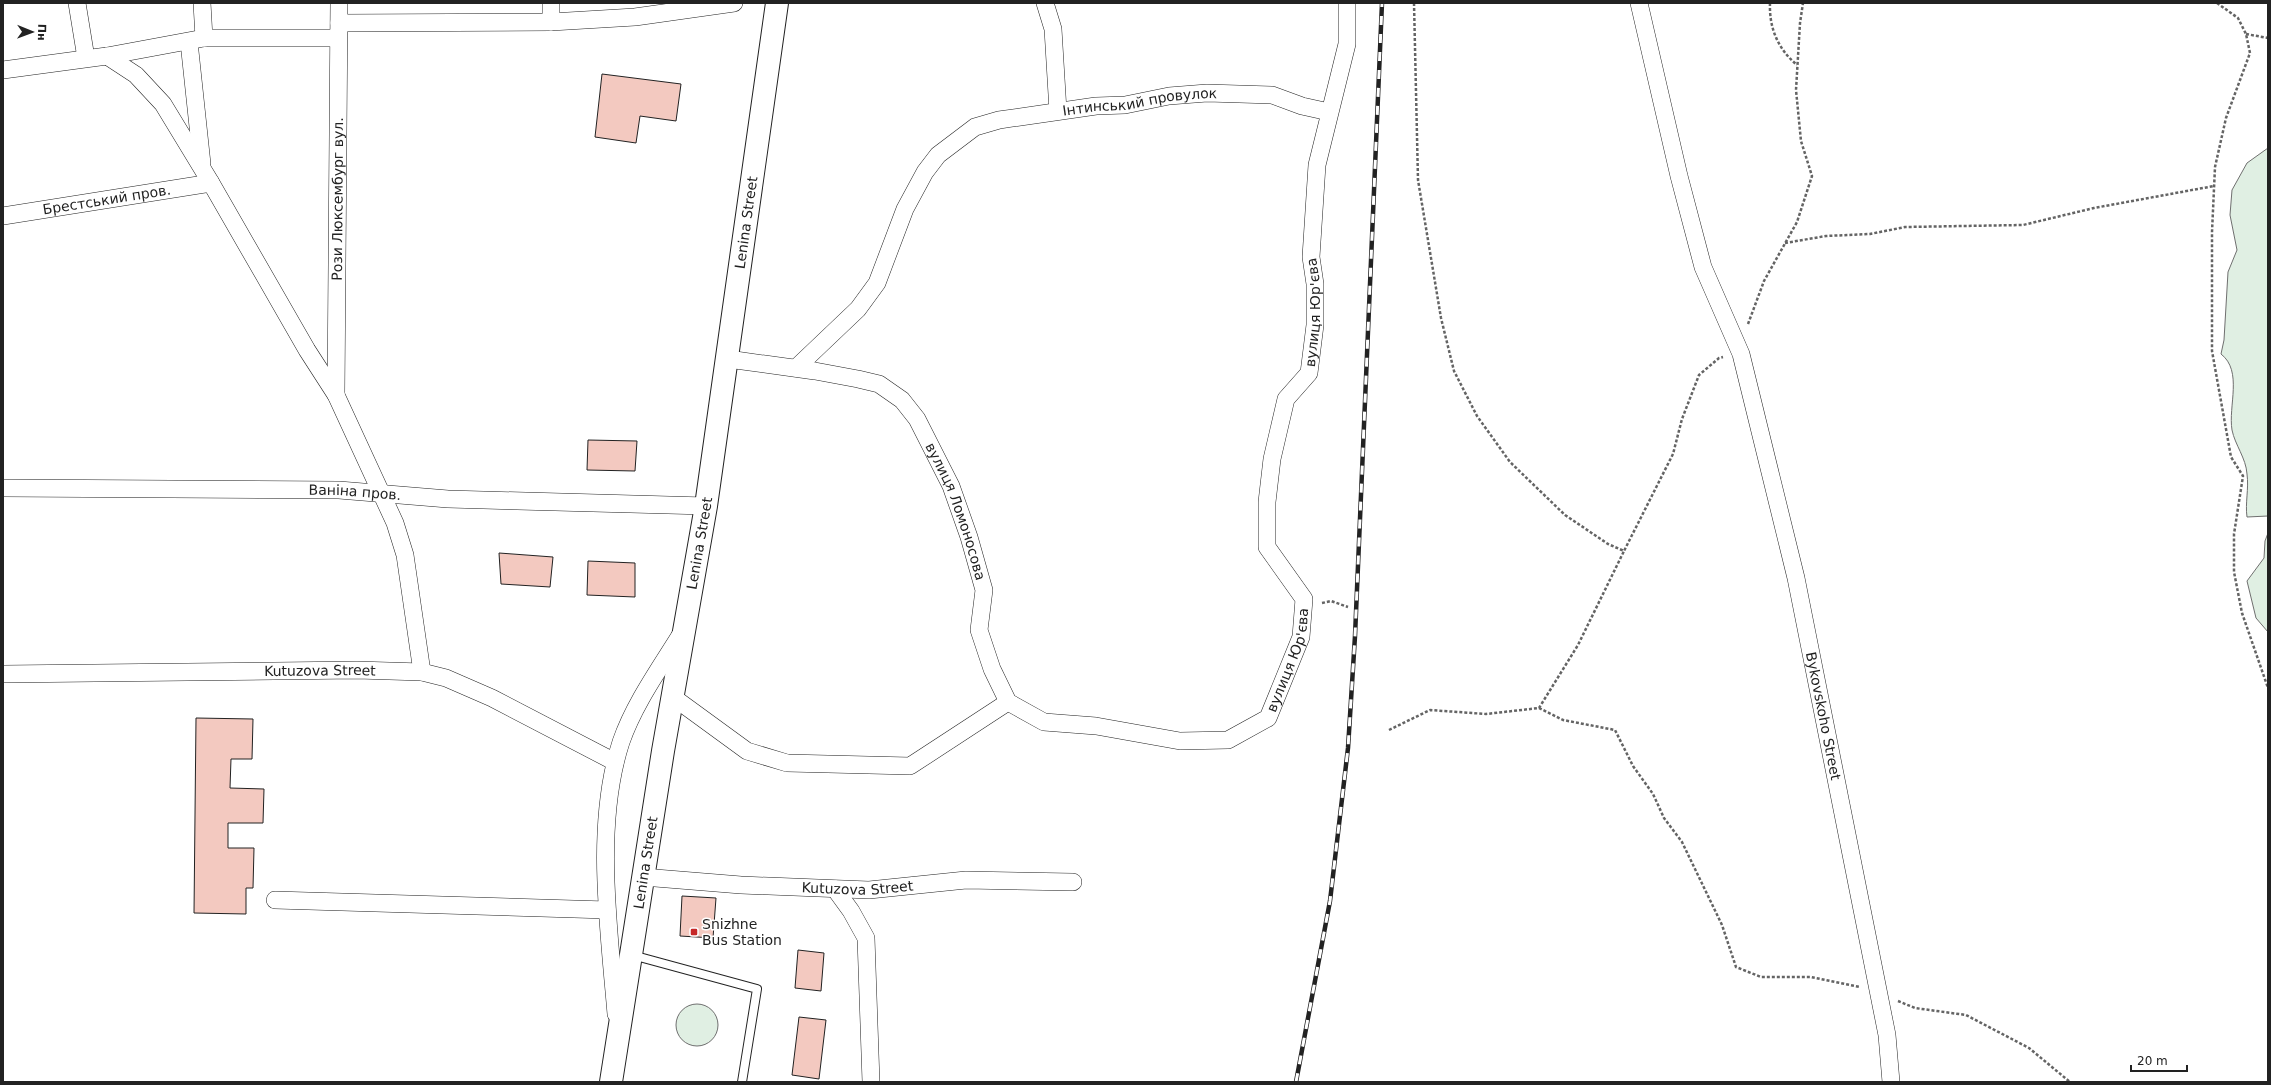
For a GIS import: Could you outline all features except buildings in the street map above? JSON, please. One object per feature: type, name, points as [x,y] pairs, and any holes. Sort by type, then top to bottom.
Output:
[{"type":"main road","name":"Lenina Street","points":[[611,1082],[643,877],[706,506],[728,359],[777,3]]},
{"type":"street","points":[[77,3],[86,58]]},
{"type":"street","points":[[202,3],[197,40],[202,168]]},
{"type":"street","name":"Рози Люксембург вул.","points":[[336,395],[339,3]]},
{"type":"street","points":[[551,3],[551,22]]},
{"type":"street","points":[[3,70],[107,56],[197,40],[338,31],[634,17],[717,4],[734,3]]},
{"type":"street","name":"Інтинський провулок","points":[[1045,3],[1053,29],[1058,111],[1125,105],[1169,96],[1238,93],[1272,95],[1302,106],[1329,112]]},
{"type":"street","name":"вулиця Юр'єва","points":[[1008,702],[1044,722],[1096,726],[1180,741],[1228,740],[1268,718],[1301,637],[1304,599],[1267,547],[1267,502],[1272,459],[1286,399],[1309,373],[1315,325],[1315,284],[1311,257],[1311,224],[1317,165],[1347,44],[1347,3]]},
{"type":"street","name":"Bykovskoho Street","points":[[1639,3],[1678,176],[1703,267],[1741,354],[1796,578],[1887,1035],[1891,1082]]},
{"type":"street","points":[[107,56],[136,75],[155,94],[202,168],[307,350],[336,395],[395,523],[405,555],[422,672]]},
{"type":"street","points":[[796,368],[858,309],[877,283],[905,209],[925,172],[938,155],[975,127],[999,120],[1058,111]]},
{"type":"street","name":"Брестський пров.","points":[[3,216],[211,183]]},
{"type":"street","name":"вулиця Ломоносова","points":[[728,359],[796,368],[879,384],[902,400],[917,419],[951,486],[969,537],[984,590],[979,630],[992,669],[1008,702]]},
{"type":"street","name":"Ваніна пров.","points":[[3,488],[331,490],[381,492],[448,499],[706,506]]},
{"type":"street","points":[[618,1036],[607,910],[607,829],[610,790],[615,762],[630,720],[685,627]]},
{"type":"street","name":"Kutuzova Street","points":[[3,674],[357,670],[422,672],[446,678],[492,698],[615,762]]},
{"type":"street","points":[[673,697],[747,751],[787,763],[910,766],[1008,702]]},
{"type":"street","name":"Kutuzova Street","points":[[643,877],[741,885],[869,890],[966,880],[1073,882]]},
{"type":"street","points":[[835,888],[851,911],[866,938],[871,1082]]},
{"type":"street","points":[[275,900],[607,910]]},
{"type":"lane","points":[[632,955],[757,989],[742,1082]]},
{"type":"path","points":[[1414,3],[1418,180],[1441,318],[1454,371],[1477,416],[1510,462],[1565,515],[1608,544],[1624,551]]},
{"type":"path","points":[[1770,3],[1770,13],[1777,42],[1787,56],[1797,65]]},
{"type":"path","points":[[1539,708],[1578,645],[1673,454],[1682,419],[1699,375],[1719,358],[1741,354],[1745,345],[1746,328],[1764,281],[1797,222],[1812,176],[1800,141],[1796,90],[1800,23],[1803,3]]},
{"type":"path","points":[[2217,3],[2238,18],[2246,34],[2250,53],[2226,118],[2215,167],[2212,232],[2212,351],[2232,457],[2243,476],[2234,534],[2234,572],[2242,613],[2268,688]]},
{"type":"path","points":[[2246,34],[2268,38]]},
{"type":"path","points":[[1785,243],[1826,236],[1870,234],[1905,227],[1988,227],[2024,225],[2094,208],[2214,186]]},
{"type":"path","points":[[1303,608],[1331,601],[1348,607]]},
{"type":"path","points":[[1389,730],[1430,710],[1486,714],[1539,708],[1563,720],[1615,730],[1632,766],[1654,794],[1664,818],[1682,842],[1722,926],[1736,966],[1761,977],[1811,977],[1878,991],[1915,1008],[1966,1015],[2029,1048],[2070,1082]]},
{"type":"green space","points":[[2268,148],[2268,516],[2247,517],[2246,468],[2243,457],[2235,441],[2231,421],[2233,379],[2228,361],[2221,354],[2224,340],[2228,272],[2237,250],[2230,215],[2232,190],[2247,163]]},
{"type":"green space","points":[[2268,533],[2268,632],[2256,618],[2247,581],[2264,558],[2265,541]]},
{"type":"green space","points":[[697,1004],[712,1010],[718,1025],[712,1040],[697,1046],[682,1040],[676,1025],[682,1010]]},
{"type":"railway","points":[[1296,1082],[1330,901],[1348,748],[1355,636],[1382,3]]},
{"type":"place","name":"Snizhne Bus Station","points":[[694,932]]}]
